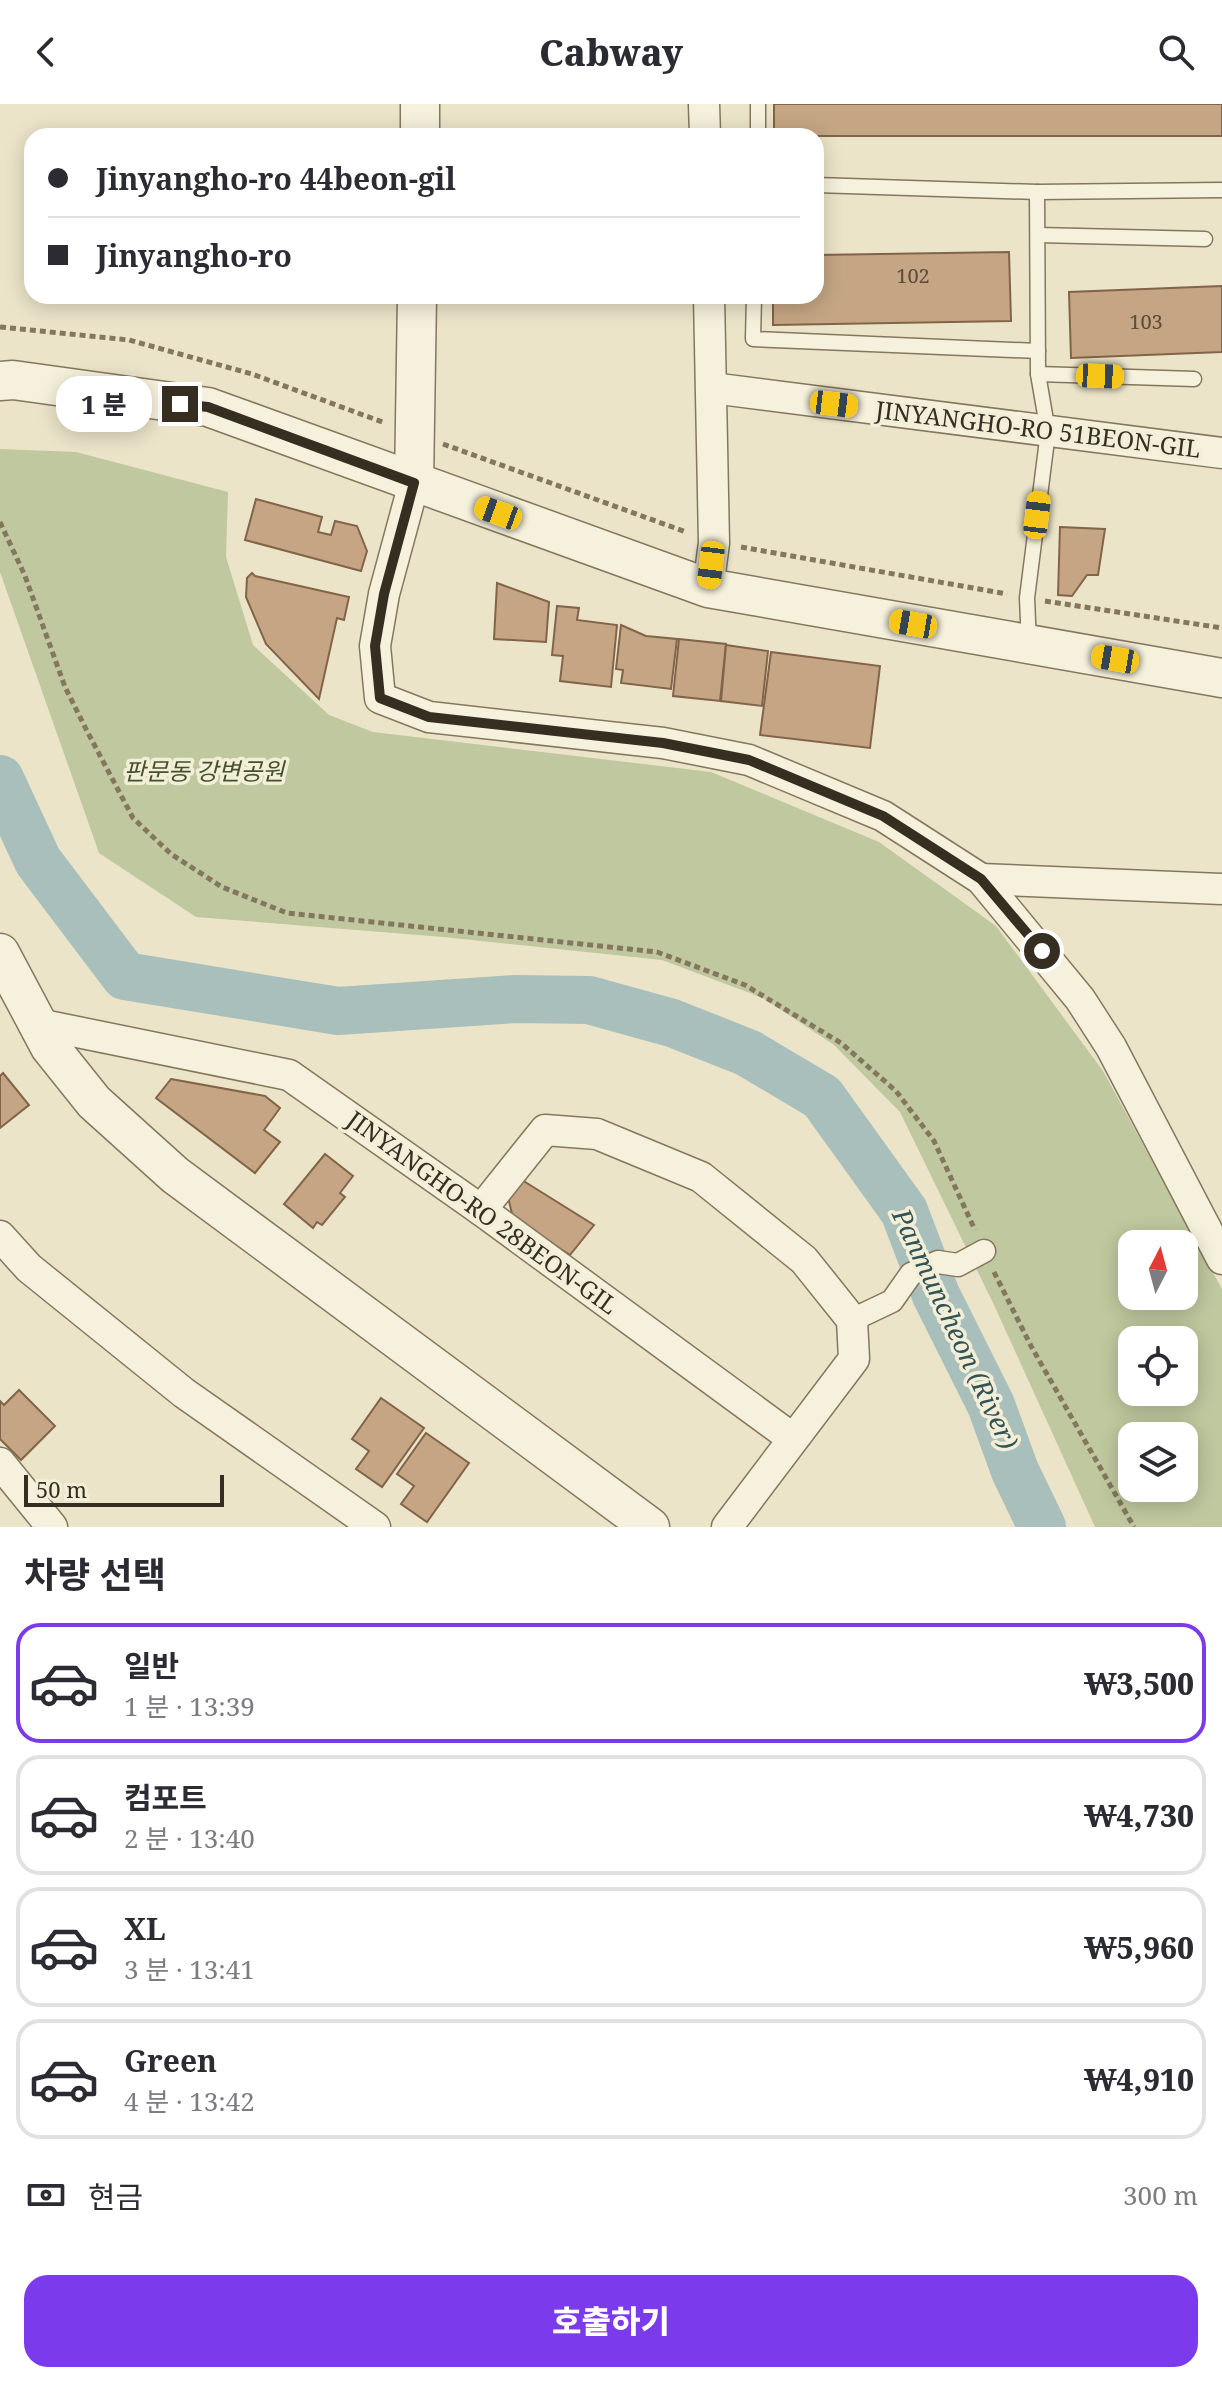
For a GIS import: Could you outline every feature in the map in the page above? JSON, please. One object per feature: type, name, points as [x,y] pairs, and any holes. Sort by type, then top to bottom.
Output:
[{"type":"street","points":[[420,104],[420,128]]},
{"type":"street","points":[[704,104],[705,128]]},
{"type":"street","points":[[417,304],[414,483],[384,594],[375,646],[380,698],[429,717],[663,743],[749,760],[883,816],[981,879],[1071,987],[1103,1035],[1222,1259]]},
{"type":"street","points":[[708,588],[714,543],[709,304]]},
{"type":"street","points":[[0,381],[13,380],[208,407],[708,588],[1222,678]]},
{"type":"street","name":"JINYANGHO-RO 51BEON-GIL","points":[[712,388],[1222,453]]},
{"type":"street","points":[[981,879],[1222,889]]},
{"type":"street","points":[[0,953],[50,1047],[94,1102],[175,1175],[650,1527]]},
{"type":"street","name":"JINYANGHO-RO 28BEON-GIL","points":[[38,1024],[289,1075],[481,1210],[792,1438]]},
{"type":"street","points":[[481,1210],[545,1130],[597,1134],[701,1177],[804,1260],[852,1320],[854,1359],[727,1527]]},
{"type":"street","points":[[0,1236],[29,1268],[184,1393],[375,1527]]},
{"type":"street","points":[[852,1320],[892,1301],[911,1274],[938,1262],[958,1265],[984,1251]]},
{"type":"street","points":[[0,1463],[52,1527]]},
{"type":"lane","points":[[758,104],[758,128]]},
{"type":"lane","points":[[824,185],[1037,192],[1222,190]]},
{"type":"lane","points":[[1029,644],[1027,598],[1048,432],[1038,374],[1037,192]]},
{"type":"lane","points":[[1038,235],[1205,239]]},
{"type":"lane","points":[[754,304],[753,339],[1038,351]]},
{"type":"lane","points":[[1038,374],[1194,379]]},
{"type":"path","points":[[0,327],[129,340],[252,374],[714,543],[1027,598],[1222,628]]},
{"type":"path","points":[[0,522],[25,576],[65,687],[133,818],[171,854],[222,887],[287,913],[657,952],[745,985],[841,1043],[896,1091],[934,1141],[1031,1346],[1134,1527]]},
{"type":"green space","name":"판문동 강변공원","points":[[0,449],[76,452],[228,492],[226,557],[253,645],[329,715],[373,732],[711,772],[879,842],[996,926],[1103,1071],[1190,1230],[1118,1230],[1118,1310],[1198,1310],[1198,1245],[1222,1289],[1222,1527],[1095,1527],[994,1305],[900,1112],[834,1045],[763,998],[662,960],[443,937],[196,917],[99,853],[0,572]]},
{"type":"building","points":[[774,104],[1222,104],[1222,136],[824,136],[824,128],[774,128]]},
{"type":"building","points":[[1009,252],[1011,321],[773,325],[773,304],[824,304],[824,255]]},
{"type":"building","points":[[1222,286],[1222,352],[1071,358],[1069,292]]},
{"type":"building","points":[[256,499],[322,517],[318,532],[331,535],[335,521],[357,526],[367,551],[361,571],[245,540]]},
{"type":"building","points":[[1060,527],[1105,529],[1098,575],[1087,575],[1072,596],[1058,595]]},
{"type":"building","points":[[252,573],[349,597],[344,620],[337,618],[319,699],[266,644],[246,597],[247,578]]},
{"type":"building","points":[[497,583],[549,602],[546,642],[494,639]]},
{"type":"building","points":[[557,606],[579,608],[577,620],[617,625],[611,687],[560,681],[563,656],[552,655]]},
{"type":"building","points":[[621,625],[646,636],[677,639],[671,689],[621,683],[623,670],[616,669]]},
{"type":"building","points":[[679,639],[726,644],[720,701],[673,696]]},
{"type":"building","points":[[726,645],[768,651],[762,706],[721,701]]},
{"type":"building","points":[[771,652],[880,666],[870,748],[760,735]]},
{"type":"building","points":[[3,1073],[29,1105],[0,1128],[0,1076]]},
{"type":"building","points":[[171,1079],[265,1096],[280,1108],[264,1130],[280,1142],[255,1173],[156,1098]]},
{"type":"building","points":[[325,1154],[353,1176],[340,1193],[345,1197],[322,1225],[317,1222],[313,1228],[284,1204]]},
{"type":"building","points":[[522,1180],[594,1225],[570,1255],[513,1218],[508,1197]]},
{"type":"building","points":[[19,1390],[55,1426],[21,1460],[0,1439],[0,1401],[4,1405]]},
{"type":"building","points":[[381,1398],[424,1428],[382,1487],[356,1469],[369,1451],[352,1439]]},
{"type":"building","points":[[426,1433],[469,1463],[427,1522],[401,1504],[414,1486],[397,1474]]},
{"type":"waterway","name":"Panmuncheon (River)","points":[[0,779],[38,861],[125,976],[338,1011],[515,999],[589,1000],[672,1023],[748,1053],[822,1097],[904,1211],[936,1295],[991,1405],[1015,1471],[1042,1527]]},
{"type":"route","points":[[180,404],[208,407],[414,483],[384,594],[375,646],[380,698],[429,717],[663,743],[749,760],[883,816],[981,879],[1042,951]]}]
